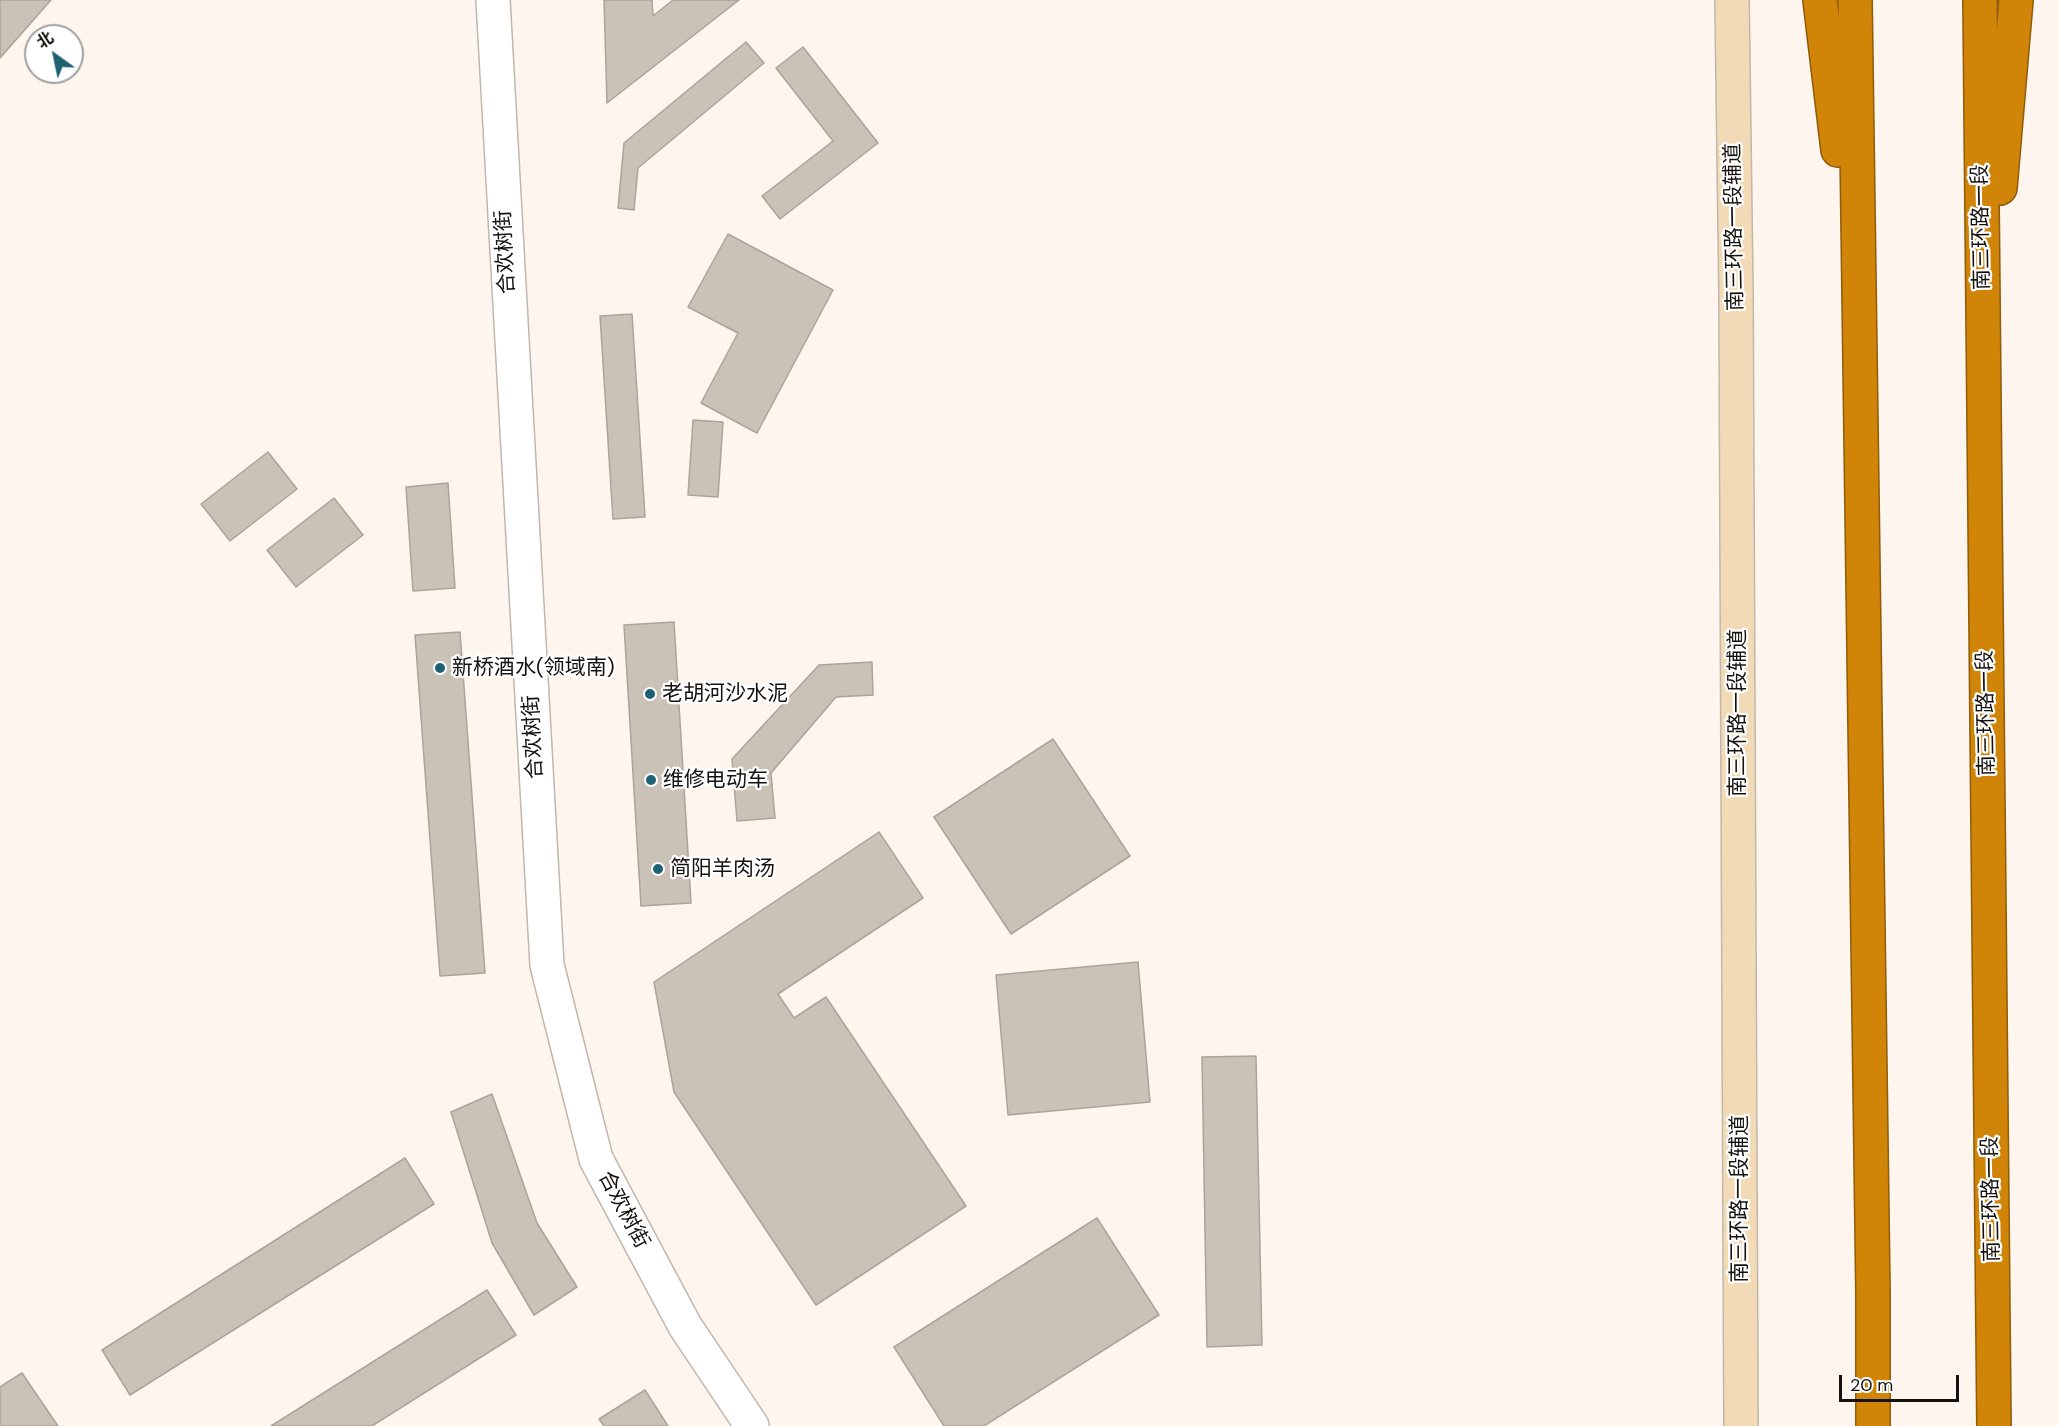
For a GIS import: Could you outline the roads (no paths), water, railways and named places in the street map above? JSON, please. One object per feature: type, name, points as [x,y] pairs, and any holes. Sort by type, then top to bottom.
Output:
[{"type":"highway","points":[[1807,0],[1831,88]]},
{"type":"highway","points":[[1820,0],[1859,330]]},
{"type":"highway","points":[[1855,0],[1873,1426]]},
{"type":"highway","name":"南三环路一段","points":[[1980,0],[1994,1426]]},
{"type":"highway","points":[[1984,393],[2016,0]]},
{"type":"main road","name":"南三环路一段辅道","points":[[1732,0],[1736,294],[1741,1426]]},
{"type":"street","name":"合欢树街","points":[[493,0],[547,965],[596,1159],[685,1326],[752,1426]]},
{"type":"place","name":"新桥酒水(领域南)","points":[[440,668]]},
{"type":"place","name":"老胡河沙水泥","points":[[650,694]]},
{"type":"place","name":"维修电动车","points":[[651,780]]},
{"type":"place","name":"简阳羊肉汤","points":[[658,869]]}]
